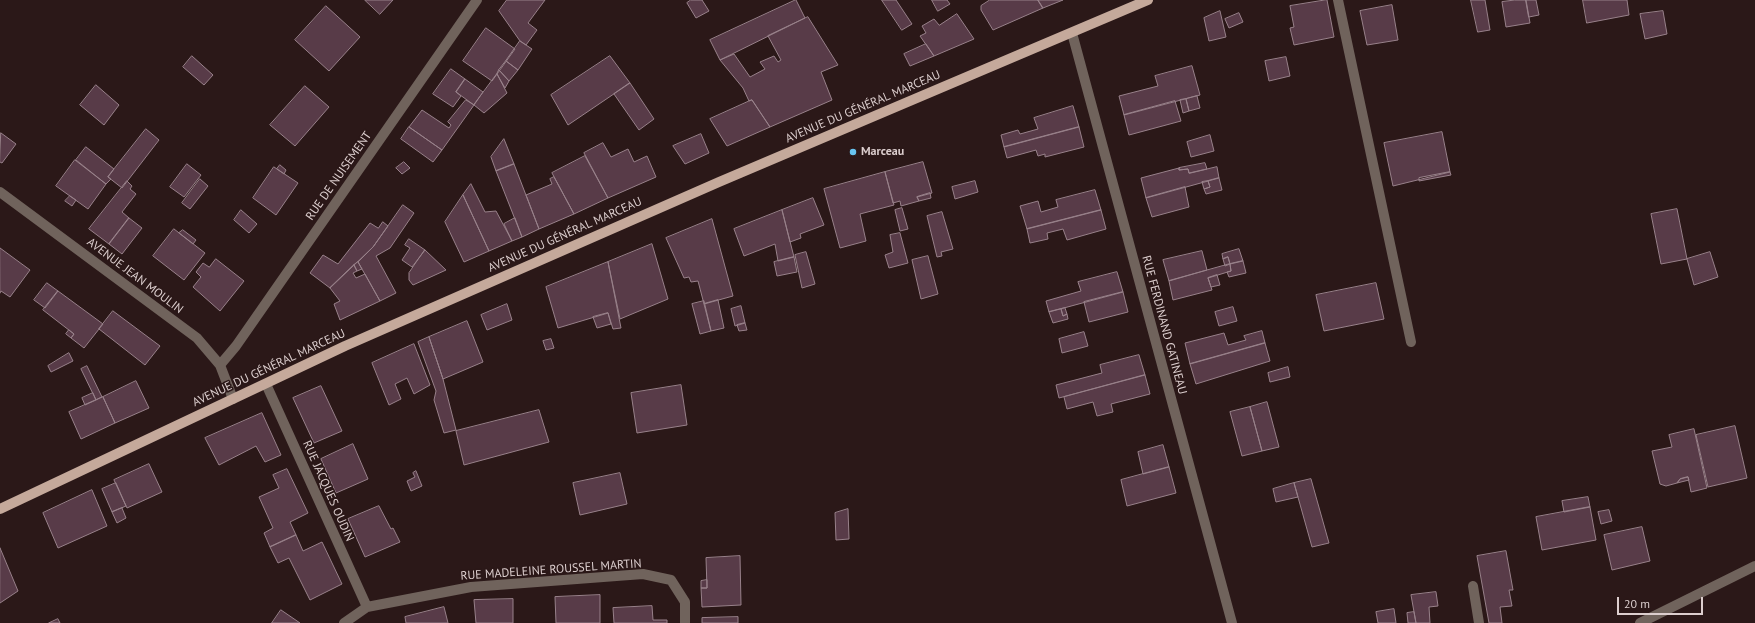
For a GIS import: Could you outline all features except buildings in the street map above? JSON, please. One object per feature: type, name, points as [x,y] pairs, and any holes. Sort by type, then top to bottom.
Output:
[{"type":"main road","name":"AVENUE DU GÉNÉRAL MARCEAU","points":[[0,509],[345,346],[537,261],[1148,0]]},
{"type":"street","name":"RUE DE NUISEMENT","points":[[220,365],[236,346],[477,0]]},
{"type":"street","points":[[1338,0],[1412,342]]},
{"type":"street","name":"RUE FERDINAND GATINEAU","points":[[1072,33],[1232,623]]},
{"type":"street","name":"AVENUE JEAN MOULIN","points":[[0,192],[197,338],[220,365],[233,399]]},
{"type":"street","name":"RUE JACQUES OUDIN","points":[[266,384],[367,608]]},
{"type":"street","points":[[1640,623],[1755,566]]},
{"type":"street","name":"RUE MADELEINE ROUSSEL MARTIN","points":[[344,623],[367,608],[471,587],[643,574],[671,580],[685,602],[686,623]]},
{"type":"street","points":[[1473,586],[1479,623]]},
{"type":"place","name":"Marceau","points":[[853,152]]}]
